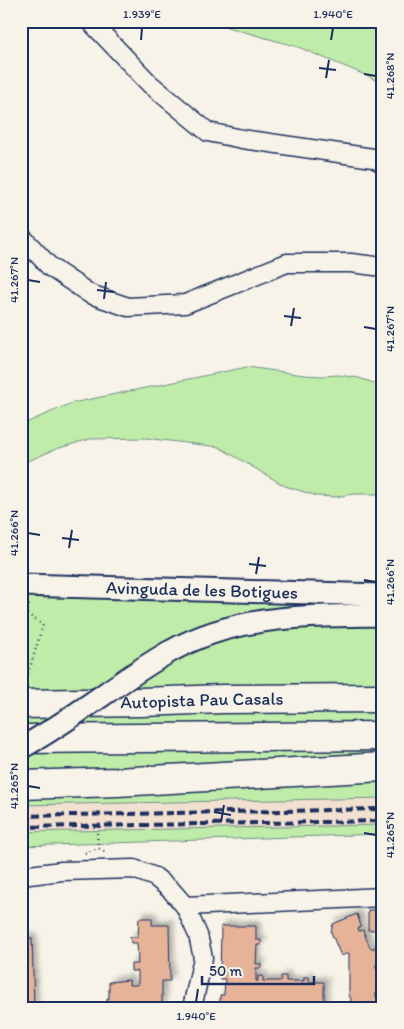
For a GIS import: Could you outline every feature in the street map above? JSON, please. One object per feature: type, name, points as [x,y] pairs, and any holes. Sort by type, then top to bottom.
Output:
[{"type":"highway","points":[[25,680],[224,699]]},
{"type":"highway","name":"Autopista Pau Casals","points":[[21,704],[224,699],[383,698]]},
{"type":"highway","name":"Autopista Pau Casals","points":[[21,739],[383,736]]},
{"type":"highway","points":[[21,785],[117,782],[383,767]]},
{"type":"street","points":[[90,21],[150,84],[208,132],[242,139],[373,158],[383,163]]},
{"type":"street","points":[[21,236],[50,267],[90,294],[128,307],[185,304],[288,263],[351,263],[383,267]]},
{"type":"street","name":"Avinguda de les Botigues","points":[[27,590],[383,595]]},
{"type":"street","points":[[21,748],[52,731],[131,675],[187,642],[208,633],[241,624],[279,618],[383,616]]},
{"type":"street","points":[[21,876],[62,871],[134,870],[155,877],[171,890],[185,906],[198,935],[202,958],[192,1008]]},
{"type":"street","points":[[185,906],[383,897]]},
{"type":"path","points":[[25,680],[43,625],[26,613],[27,590]]},
{"type":"path","points":[[97,833],[98,848]]},
{"type":"shaded area","points":[[383,798],[383,825],[21,832],[21,805]]},
{"type":"green space","points":[[221,21],[383,21],[383,85],[370,77],[298,47],[227,27]]},
{"type":"green space","points":[[247,367],[304,375],[339,375],[359,378],[383,386],[383,494],[353,494],[335,497],[317,496],[285,486],[219,447],[145,438],[90,439],[56,449],[21,464],[21,425],[72,403]]},
{"type":"green space","points":[[21,575],[383,585],[383,798],[21,805]]},
{"type":"green space","points":[[383,825],[383,834],[21,846],[21,832]]},
{"type":"building","points":[[368,910],[382,910],[382,930],[368,930]]},
{"type":"building","points":[[357,914],[361,926],[358,928],[359,931],[363,930],[370,948],[379,948],[379,964],[376,964],[376,968],[379,968],[379,993],[376,993],[376,997],[379,997],[379,1008],[349,1008],[351,999],[349,995],[349,953],[341,956],[331,932],[333,924]]},
{"type":"building","points":[[139,918],[152,918],[152,925],[169,925],[170,981],[162,981],[162,1008],[107,1008],[109,982],[129,980],[129,985],[138,985],[138,971],[131,971],[131,964],[138,964],[137,943],[131,943],[130,937],[138,937]]},
{"type":"building","points":[[221,926],[256,926],[256,940],[261,940],[261,945],[257,945],[256,964],[261,964],[261,968],[256,968],[256,981],[258,981],[258,976],[263,976],[263,981],[281,981],[281,976],[286,976],[286,981],[304,981],[304,977],[309,977],[309,982],[324,982],[324,1008],[220,1008],[220,995],[224,995],[225,979],[220,979]]},
{"type":"building","points":[[32,938],[34,1008],[21,1008],[21,939]]},
{"type":"railway","points":[[21,816],[383,809]]},
{"type":"railway","points":[[21,827],[383,821]]}]
